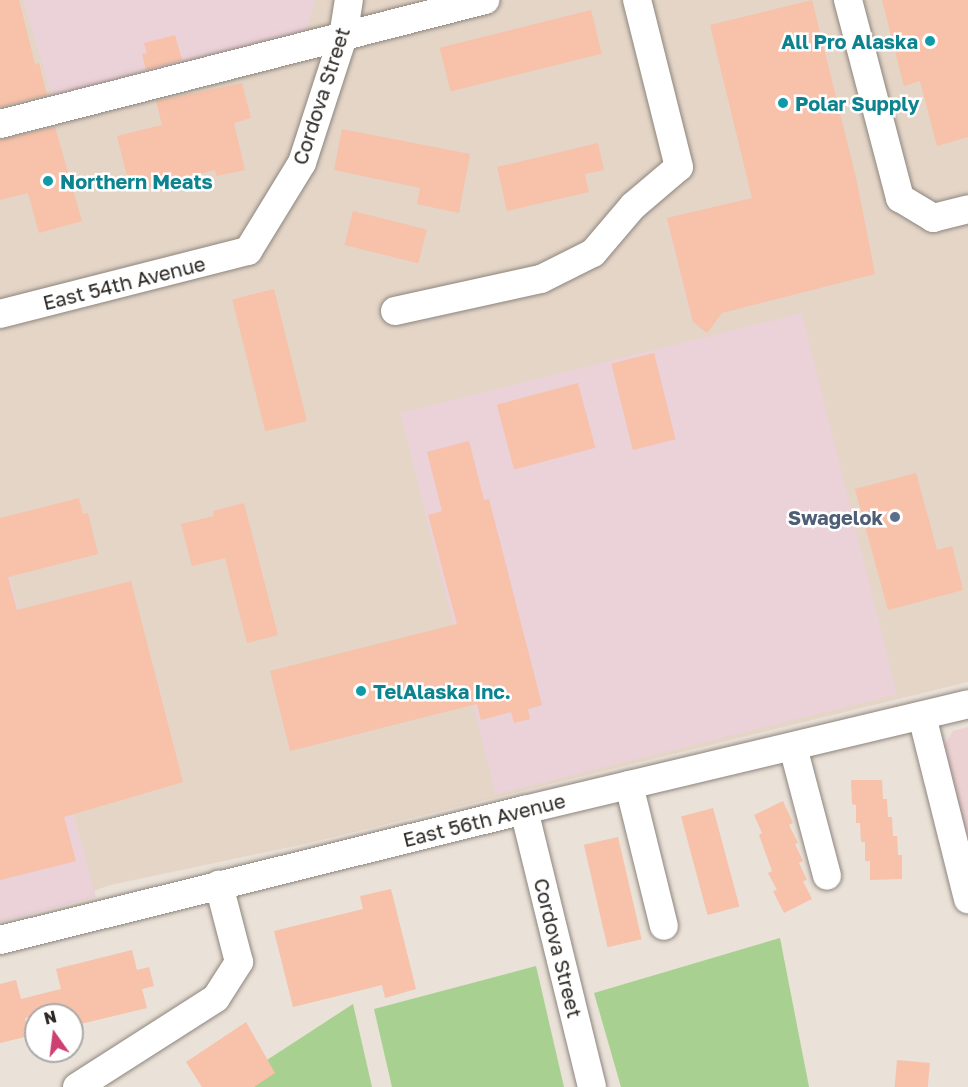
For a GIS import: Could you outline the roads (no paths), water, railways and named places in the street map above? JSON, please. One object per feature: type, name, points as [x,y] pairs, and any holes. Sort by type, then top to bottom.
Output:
[{"type":"street","name":"Cordova Street","points":[[248,251],[302,163],[343,37],[349,0]]},
{"type":"street","points":[[0,124],[485,0]]},
{"type":"street","points":[[395,311],[541,279],[593,253],[633,206],[679,167],[637,0]]},
{"type":"street","points":[[848,0],[900,198],[933,218],[968,209]]},
{"type":"street","name":"East 54th Avenue","points":[[0,314],[248,251]]},
{"type":"street","name":"East 56th Avenue","points":[[0,940],[524,810],[968,704]]},
{"type":"street","points":[[922,716],[964,871],[968,899]]},
{"type":"street","points":[[793,747],[827,876]]},
{"type":"street","points":[[628,785],[664,926]]},
{"type":"street","name":"Cordova Street","points":[[524,810],[592,1087]]},
{"type":"street","points":[[77,1087],[216,998],[239,962],[219,885]]},
{"type":"place","name":"All Pro Alaska","points":[[930,41]]},
{"type":"place","name":"Polar Supply","points":[[783,103]]},
{"type":"place","name":"Northern Meats","points":[[48,181]]},
{"type":"place","name":"Swagelok","points":[[895,517]]},
{"type":"place","name":"TelAlaska Inc.","points":[[361,691]]}]
